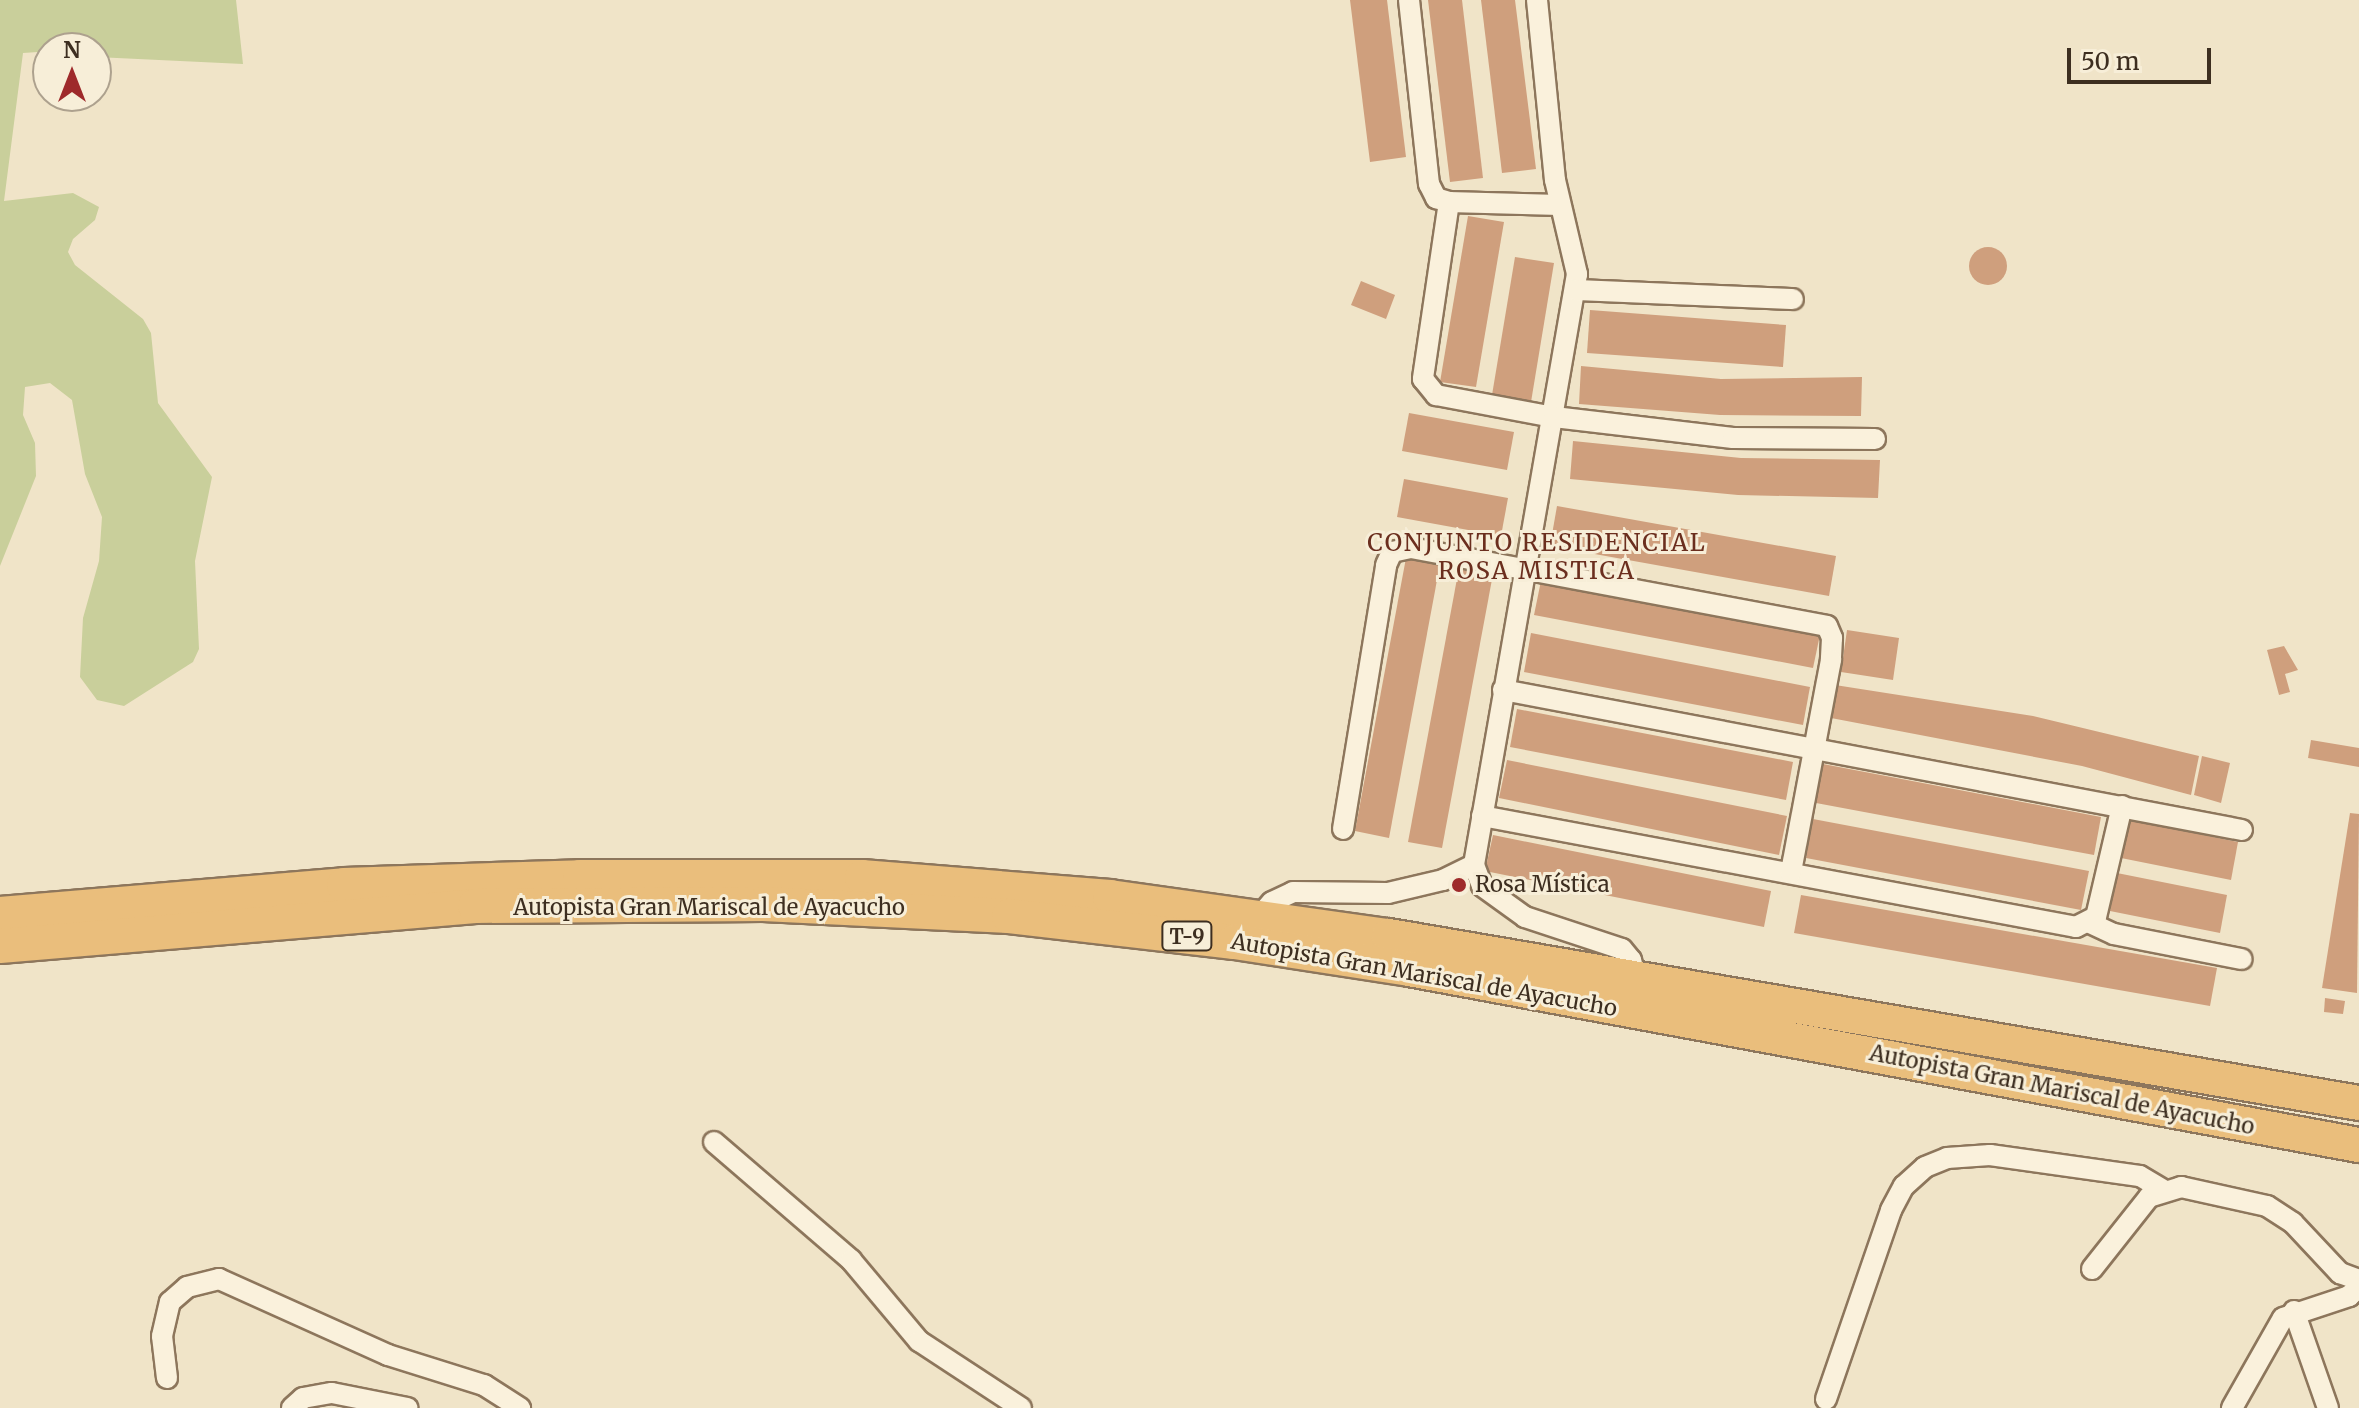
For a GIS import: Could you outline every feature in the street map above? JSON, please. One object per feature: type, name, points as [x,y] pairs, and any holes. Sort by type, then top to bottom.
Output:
[{"type":"highway","name":"Autopista Gran Mariscal de Ayacucho","points":[[0,914],[344,885],[580,877],[862,877],[1110,897],[1258,918],[1636,979],[2359,1103]]},
{"type":"highway","name":"Autopista Gran Mariscal de Ayacucho","points":[[0,946],[475,906],[763,904],[1009,916],[1235,942],[1409,969],[2359,1145]]},
{"type":"street","points":[[1409,0],[1429,184],[1436,198],[1449,202],[1559,205]]},
{"type":"street","points":[[1537,0],[1559,205],[1576,255],[1575,290],[1474,865],[1482,886],[1525,917],[1622,949],[1636,979]]},
{"type":"street","points":[[1449,202],[1423,383],[1436,395],[1554,417],[1733,438],[1875,439]]},
{"type":"street","points":[[1575,290],[1793,299]]},
{"type":"street","points":[[1343,829],[1388,557],[1411,548],[1823,623],[1832,633],[1832,649],[1791,872]]},
{"type":"street","points":[[1503,690],[2242,830]]},
{"type":"street","points":[[2090,923],[2102,900],[2122,806]]},
{"type":"street","points":[[1482,816],[2069,927],[2090,923],[2114,934],[2242,959]]},
{"type":"street","points":[[1258,918],[1272,902],[1293,892],[1388,893],[1443,880],[1474,865]]},
{"type":"street","points":[[714,1142],[851,1260],[919,1341],[1021,1408]]},
{"type":"street","points":[[1826,1399],[1891,1210],[1904,1186],[1925,1167],[1947,1158],[1990,1155],[2140,1176],[2162,1189]]},
{"type":"street","points":[[2092,1269],[2139,1206],[2162,1189],[2181,1187],[2267,1206],[2293,1223],[2340,1273],[2359,1280]]},
{"type":"street","points":[[167,1378],[162,1336],[170,1302],[195,1283],[219,1279],[388,1355],[484,1385],[514,1407]]},
{"type":"street","points":[[2232,1408],[2271,1332],[2294,1311],[2343,1298],[2359,1287]]},
{"type":"street","points":[[2294,1311],[2328,1408]]},
{"type":"street","points":[[292,1408],[303,1398],[332,1393],[408,1408]]},
{"type":"green space","points":[[0,0],[236,0],[243,64],[112,58],[112,32],[32,32],[32,52],[23,53],[4,201],[73,193],[99,207],[95,220],[73,239],[68,252],[75,265],[143,319],[151,333],[158,403],[212,477],[195,561],[199,649],[193,662],[124,706],[97,700],[80,677],[83,618],[99,561],[102,517],[85,474],[72,400],[50,383],[25,387],[23,415],[35,443],[36,476],[0,566]]},
{"type":"building","points":[[1350,0],[1387,0],[1406,157],[1370,162]]},
{"type":"building","points":[[1428,0],[1462,0],[1483,178],[1450,182]]},
{"type":"building","points":[[1481,0],[1515,0],[1536,169],[1502,173]]},
{"type":"building","points":[[1468,216],[1504,222],[1476,387],[1440,382]]},
{"type":"building","points":[[1988,247],[2001,253],[2007,266],[2001,279],[1988,285],[1975,279],[1969,266],[1975,253]]},
{"type":"building","points":[[1515,257],[1554,263],[1531,402],[1492,395]]},
{"type":"building","points":[[1361,281],[1395,295],[1386,319],[1351,305]]},
{"type":"building","points":[[1590,310],[1786,325],[1783,367],[1587,353]]},
{"type":"building","points":[[1581,366],[1721,379],[1862,377],[1861,416],[1720,415],[1579,404]]},
{"type":"building","points":[[1409,413],[1514,432],[1507,470],[1402,451]]},
{"type":"building","points":[[1573,441],[1741,458],[1880,460],[1878,498],[1738,495],[1570,479]]},
{"type":"building","points":[[1404,479],[1508,498],[1501,536],[1397,517]]},
{"type":"building","points":[[1557,506],[1836,556],[1829,596],[1550,546]]},
{"type":"building","points":[[1406,558],[1440,564],[1389,838],[1355,831]]},
{"type":"building","points":[[1459,568],[1493,574],[1442,848],[1408,842]]},
{"type":"building","points":[[1542,576],[1821,630],[1813,668],[1534,615]]},
{"type":"building","points":[[1847,630],[1899,638],[1893,680],[1841,672]]},
{"type":"building","points":[[1531,633],[1810,687],[1803,725],[1524,672]]},
{"type":"building","points":[[2284,646],[2298,670],[2285,674],[2290,692],[2279,695],[2267,650]]},
{"type":"building","points":[[1835,685],[2033,716],[2199,756],[2191,795],[2082,766],[1831,718]]},
{"type":"building","points":[[1517,709],[1793,762],[1786,800],[1510,747]]},
{"type":"building","points":[[2311,740],[2359,748],[2359,767],[2308,758]]},
{"type":"building","points":[[2202,756],[2230,763],[2221,803],[2194,795]]},
{"type":"building","points":[[1507,760],[1787,816],[1779,855],[1499,798]]},
{"type":"building","points":[[1823,764],[2101,817],[2094,855],[1816,803]]},
{"type":"building","points":[[2350,813],[2359,814],[2357,993],[2322,988]]},
{"type":"building","points":[[1813,819],[2089,871],[2081,910],[1806,858]]},
{"type":"building","points":[[2129,820],[2238,842],[2231,880],[2121,858]]},
{"type":"building","points":[[1493,835],[1771,891],[1764,927],[1485,871]]},
{"type":"building","points":[[2117,873],[2227,895],[2220,933],[2110,911]]},
{"type":"building","points":[[1801,895],[2217,968],[2210,1006],[1794,933]]},
{"type":"building","points":[[2325,998],[2345,1001],[2343,1014],[2324,1012]]},
{"type":"place","name":"Rosa Mística","points":[[1459,885]]},
{"type":"district","name":"CONJUNTO RESIDENCIAL ROSA MISTICA","points":[[1537,557]]}]
